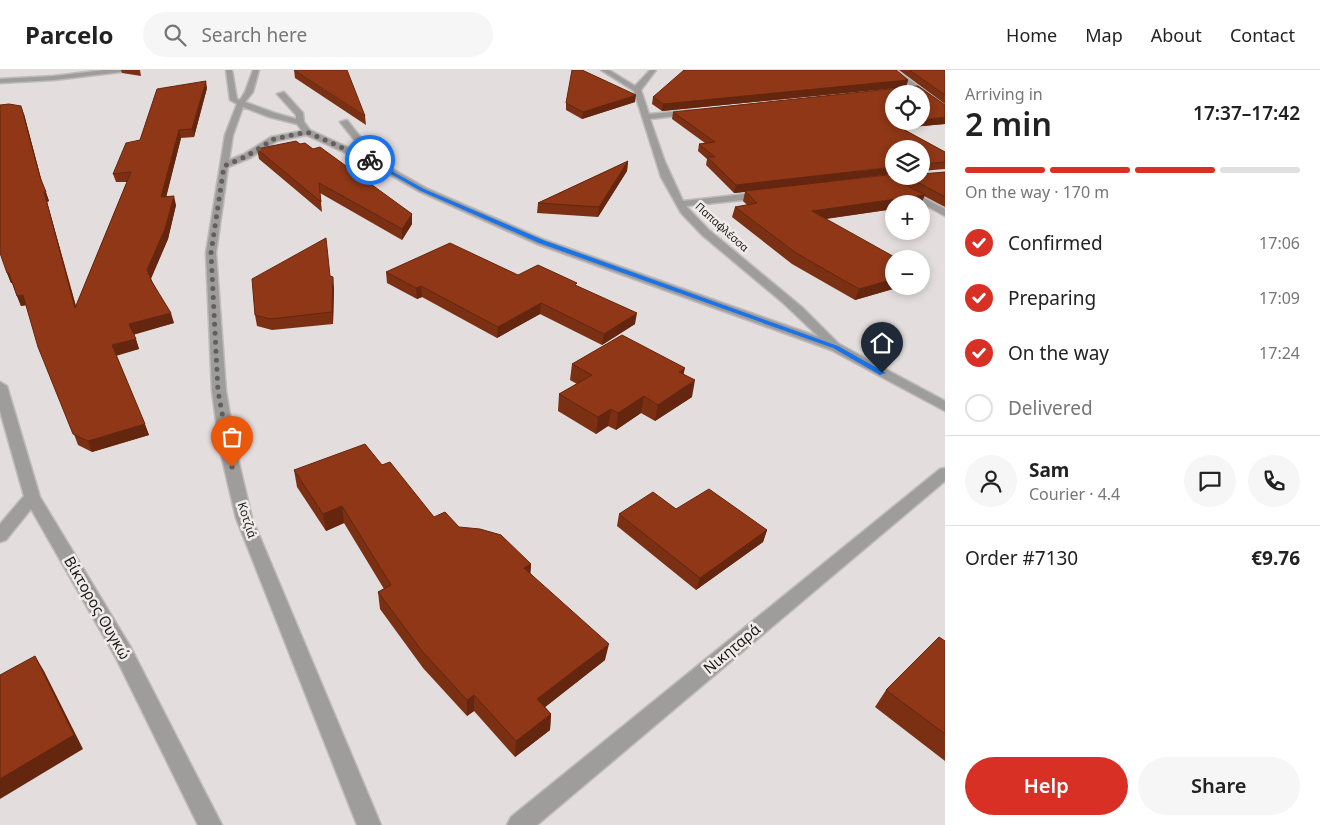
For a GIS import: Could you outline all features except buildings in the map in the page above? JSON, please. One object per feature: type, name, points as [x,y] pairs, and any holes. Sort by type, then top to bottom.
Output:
[{"type":"street","points":[[0,81],[35,80],[121,70]]},
{"type":"street","points":[[230,70],[229,79],[234,100],[304,127],[423,190],[541,242],[836,347],[945,408]]},
{"type":"street","name":"Κοτζιά","points":[[256,70],[250,92],[241,103],[229,135],[211,253],[218,391],[228,450],[244,518],[369,825]]},
{"type":"street","points":[[604,70],[637,90],[639,85],[652,74],[653,70]]},
{"type":"street","points":[[892,70],[913,85]]},
{"type":"street","name":"Παπαφλέσσα","points":[[637,90],[669,182],[680,204],[724,248],[803,313],[836,347]]},
{"type":"street","points":[[281,94],[300,115],[304,127]]},
{"type":"street","points":[[930,98],[945,109]]},
{"type":"street","points":[[647,117],[705,111]]},
{"type":"street","points":[[344,122],[377,164]]},
{"type":"street","points":[[224,166],[247,156],[274,139],[304,127]]},
{"type":"street","points":[[866,182],[885,180]]},
{"type":"street","points":[[895,185],[945,213]]},
{"type":"street","points":[[680,204],[778,193]]},
{"type":"street","name":"Βίκτορος Ουγκώ","points":[[0,386],[32,497],[123,652],[210,825]]},
{"type":"street","name":"Νικηταρά","points":[[519,825],[945,473]]},
{"type":"street","points":[[0,536],[32,497]]},
{"type":"way so far","points":[[232,467],[218,391],[211,253],[224,166],[247,156],[280,136],[307,132],[370,160]]},
{"type":"route","points":[[370,160],[423,190],[541,242],[836,347],[882,373]]}]
